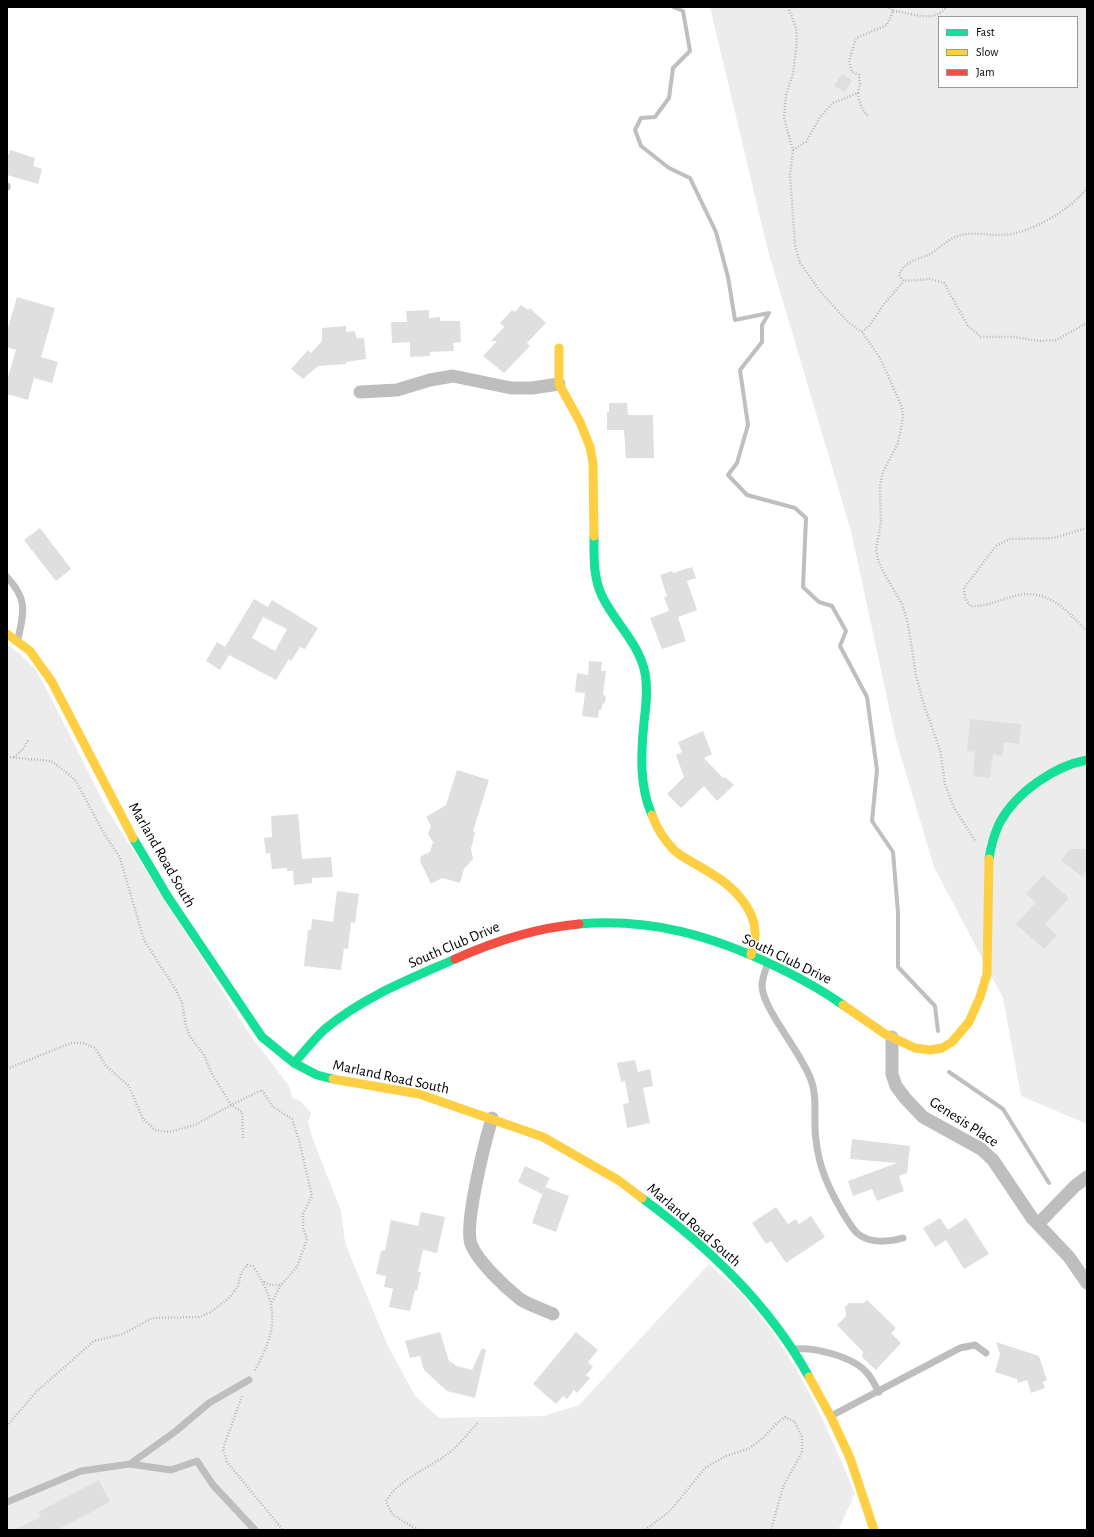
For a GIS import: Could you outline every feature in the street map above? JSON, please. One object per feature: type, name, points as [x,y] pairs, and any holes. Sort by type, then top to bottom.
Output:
[{"type":"street","points":[[559,348],[560,384],[580,422],[590,447],[594,479],[594,571],[598,588],[607,604],[636,645],[645,673],[647,689],[640,756],[644,796],[657,826],[673,849],[694,865],[719,879],[738,896],[747,909],[754,923],[756,937],[751,955]]},
{"type":"street","points":[[360,392],[397,390],[430,380],[453,376],[511,388],[532,388],[560,384]]},
{"type":"street","name":"Marland Road South","points":[[7,634],[18,640],[44,668],[57,690],[128,829],[168,897],[262,1037],[294,1063],[324,1077],[419,1094],[492,1118],[543,1137],[577,1155],[618,1180],[664,1214],[724,1266],[774,1322],[831,1416],[850,1458],[874,1530]]},
{"type":"street","name":"South Club Drive","points":[[294,1063],[325,1029],[358,1005],[418,975],[521,933],[565,925],[588,923],[665,927],[695,934],[751,955],[822,990],[892,1037],[908,1045],[932,1050],[952,1041],[963,1030],[973,1014],[983,991],[987,974],[987,864],[989,849],[1000,822],[1011,807],[1025,793],[1067,765],[1087,760]]},
{"type":"street","name":"Genesis Place","points":[[892,1037],[892,1074],[896,1086],[905,1098],[923,1117],[980,1149],[993,1160],[1010,1183],[1022,1204],[1038,1224],[1069,1257],[1087,1283]]},
{"type":"street","points":[[492,1118],[485,1142],[471,1217],[469,1233],[471,1243],[476,1254],[485,1265],[520,1299],[553,1314]]},
{"type":"street","points":[[1038,1224],[1075,1186],[1087,1177]]},
{"type":"lane","points":[[7,577],[15,585],[23,601],[23,614],[18,640]]},
{"type":"lane","points":[[768,963],[763,975],[762,987],[768,1004],[802,1059],[812,1081],[815,1139],[819,1159],[828,1188],[858,1233],[875,1240],[887,1242],[903,1238]]},
{"type":"lane","points":[[831,1416],[960,1348],[975,1345],[986,1352]]},
{"type":"lane","points":[[792,1350],[803,1348],[842,1357],[867,1372],[878,1392]]},
{"type":"lane","points":[[130,1464],[176,1431],[209,1403],[249,1380]]},
{"type":"lane","points":[[7,1502],[81,1471],[130,1464],[171,1470],[197,1461],[213,1485],[255,1530]]},
{"type":"path","points":[[788,7],[796,28],[797,41],[793,74],[786,95],[784,118],[793,150],[790,175],[795,245],[800,263],[820,291],[848,322],[862,332],[880,358],[902,407],[903,418],[898,443],[883,472],[880,485],[881,523],[876,548],[878,560],[902,604],[908,624],[916,675],[923,702],[940,750],[945,784],[954,808],[974,841],[989,849]]},
{"type":"path","points":[[889,7],[893,11],[931,18],[941,14],[947,7]]},
{"type":"path","points":[[868,116],[865,114],[858,100],[860,84],[859,75],[852,72],[850,61],[856,38],[887,25],[893,11]]},
{"type":"path","points":[[793,150],[806,142],[820,117],[833,103],[858,93]]},
{"type":"path","points":[[904,281],[898,275],[902,267],[912,260],[930,254],[955,237],[967,234],[1003,236],[1027,229],[1058,215],[1082,195],[1087,188]]},
{"type":"path","points":[[862,332],[869,326],[884,304],[904,281],[930,279],[944,283],[968,326],[981,337],[1014,337],[1040,342],[1056,340],[1087,323]]},
{"type":"path","points":[[1087,528],[1054,538],[1010,539],[996,546],[964,588],[965,598],[970,606],[981,606],[1022,594],[1040,595],[1056,602],[1087,632]]},
{"type":"path","points":[[14,757],[24,749],[29,739]]},
{"type":"path","points":[[7,757],[51,760],[71,776],[77,783],[120,858],[144,940],[176,990],[182,1003],[186,1026],[190,1037],[204,1055],[211,1072],[231,1105],[242,1112],[242,1139]]},
{"type":"path","points":[[7,1069],[71,1043],[84,1043],[95,1048],[106,1066],[129,1086],[143,1119],[155,1130],[169,1132],[195,1125],[262,1090],[273,1107],[292,1119],[299,1140],[312,1196],[303,1214],[304,1228],[307,1239],[297,1267],[281,1285],[272,1303]]},
{"type":"path","points":[[7,1426],[36,1392],[94,1341],[123,1334],[152,1318],[199,1316],[211,1312],[230,1297],[238,1286],[241,1273],[247,1265],[253,1266],[264,1282],[272,1303],[273,1323],[266,1350],[240,1398],[224,1449],[227,1462],[234,1472],[283,1530]]},
{"type":"path","points":[[264,1282],[270,1285],[281,1285]]},
{"type":"path","points":[[645,1530],[670,1511],[704,1468],[726,1456],[748,1449],[763,1438],[777,1423],[785,1418],[795,1422],[802,1437],[802,1452],[783,1487],[771,1530]]},
{"type":"path","points":[[418,1530],[394,1515],[386,1502],[389,1496],[411,1478],[451,1452],[478,1423]]},
{"type":"shaded area","points":[[710,7],[1087,7],[1087,1124],[1021,1096],[1003,998],[934,867],[896,740],[851,531],[768,251]]},
{"type":"shaded area","points":[[7,644],[35,669],[108,811],[251,1036],[289,1086],[293,1099],[299,1100],[311,1113],[308,1122],[312,1137],[341,1211],[345,1242],[349,1253],[388,1346],[415,1396],[439,1418],[544,1416],[579,1405],[709,1264],[744,1297],[777,1339],[803,1381],[836,1448],[855,1494],[852,1496],[853,1498],[838,1530],[7,1530]]},
{"type":"building","points":[[842,74],[852,80],[845,92],[834,86]]},
{"type":"building","points":[[10,150],[35,158],[33,166],[42,169],[38,184],[7,175],[7,159]]},
{"type":"building","points":[[17,297],[55,308],[41,357],[58,362],[52,383],[34,378],[28,400],[7,394],[7,380],[16,350],[7,347],[7,331]]},
{"type":"building","points":[[521,305],[528,310],[530,308],[546,323],[527,343],[530,346],[504,373],[483,356],[497,341],[491,341],[504,327],[500,323],[512,310],[515,312]]},
{"type":"building","points":[[429,310],[429,318],[440,317],[440,321],[460,321],[461,342],[453,343],[454,351],[430,352],[430,356],[410,357],[410,342],[392,343],[391,322],[407,322],[406,311]]},
{"type":"building","points":[[346,326],[346,332],[354,331],[357,338],[364,338],[366,359],[346,362],[346,364],[318,366],[303,379],[291,369],[308,350],[311,353],[322,341],[322,328]]},
{"type":"building","points":[[609,403],[627,403],[628,415],[653,415],[654,458],[626,458],[624,430],[607,430],[607,412],[609,412]]},
{"type":"building","points":[[40,528],[71,569],[56,581],[24,540]]},
{"type":"building","points":[[692,567],[696,578],[687,581],[697,610],[678,617],[686,641],[662,649],[650,618],[669,611],[664,597],[667,596],[660,575],[672,571],[673,573]]},
{"type":"building","points":[[254,599],[268,607],[272,600],[318,628],[305,649],[300,647],[291,661],[289,659],[276,680],[229,655],[220,670],[206,661],[217,642],[225,647]],"holes":[[[263,617],[287,629],[275,651],[252,638]]]},
{"type":"building","points":[[589,661],[602,662],[601,671],[606,671],[603,694],[606,697],[601,710],[599,710],[598,718],[582,716],[585,693],[575,692],[577,673],[588,675]]},
{"type":"building","points":[[970,719],[1021,724],[1019,744],[1004,742],[1003,756],[993,754],[990,778],[973,776],[975,752],[967,751]]},
{"type":"building","points":[[703,731],[712,754],[704,758],[723,778],[725,777],[734,785],[717,801],[704,786],[681,808],[667,794],[684,777],[676,755],[682,752],[678,742]]},
{"type":"building","points":[[457,770],[489,780],[473,831],[475,832],[471,849],[473,859],[464,869],[460,883],[442,878],[431,884],[420,861],[421,856],[430,852],[433,842],[428,834],[431,826],[426,817],[446,805]]},
{"type":"building","points":[[298,814],[302,859],[331,857],[333,877],[312,878],[312,883],[294,885],[293,871],[287,871],[287,868],[272,869],[270,853],[266,854],[264,838],[272,837],[271,816]]},
{"type":"building","points":[[1070,849],[1087,849],[1087,870],[1082,877],[1061,860]]},
{"type":"building","points":[[1043,875],[1069,898],[1045,924],[1057,935],[1044,949],[1016,924],[1036,902],[1026,894]]},
{"type":"building","points":[[337,891],[359,894],[355,923],[351,922],[348,949],[344,948],[341,970],[304,966],[308,930],[311,930],[312,919],[333,922]]},
{"type":"building","points":[[635,1060],[638,1072],[650,1069],[653,1086],[643,1088],[650,1123],[627,1128],[623,1104],[629,1103],[625,1081],[621,1082],[617,1063]]},
{"type":"building","points":[[852,1139],[910,1146],[907,1173],[899,1176],[904,1191],[877,1201],[872,1189],[853,1196],[848,1181],[897,1163],[850,1159]]},
{"type":"building","points":[[525,1166],[550,1178],[545,1187],[569,1196],[556,1232],[532,1223],[543,1192],[542,1194],[518,1182]]},
{"type":"building","points":[[776,1207],[788,1224],[796,1219],[799,1224],[811,1216],[825,1237],[786,1263],[771,1241],[766,1244],[752,1223]]},
{"type":"building","points":[[421,1212],[445,1217],[437,1253],[423,1250],[418,1272],[421,1272],[417,1291],[415,1290],[410,1311],[389,1307],[393,1289],[384,1287],[386,1276],[376,1274],[381,1251],[385,1250],[391,1220],[418,1226]]},
{"type":"building","points":[[940,1218],[948,1230],[966,1218],[989,1254],[964,1269],[946,1240],[935,1247],[923,1228]]},
{"type":"building","points":[[867,1300],[896,1328],[891,1333],[901,1343],[876,1370],[862,1357],[863,1352],[837,1325],[846,1316],[845,1307],[849,1303],[864,1303]]},
{"type":"building","points":[[440,1332],[449,1361],[457,1366],[472,1370],[482,1348],[486,1350],[475,1398],[447,1391],[424,1370],[420,1356],[410,1358],[405,1341]]},
{"type":"building","points":[[576,1332],[598,1350],[588,1362],[593,1367],[586,1375],[590,1378],[577,1393],[574,1390],[567,1399],[563,1396],[556,1404],[533,1384]]},
{"type":"building","points":[[996,1342],[1039,1356],[1047,1380],[1043,1382],[1045,1388],[1031,1393],[1027,1380],[1018,1383],[1017,1379],[995,1372],[1000,1354]]},
{"type":"building","points":[[99,1480],[110,1502],[57,1530],[14,1530],[41,1517],[38,1512]]},
{"type":"waterway","points":[[673,7],[683,11],[690,51],[673,68],[669,98],[655,117],[641,118],[635,130],[641,146],[669,168],[690,178],[716,232],[728,277],[735,320],[769,313],[762,325],[762,342],[740,370],[748,425],[737,463],[728,475],[747,495],[795,508],[806,518],[803,587],[819,602],[832,606],[846,631],[840,646],[867,697],[877,770],[872,821],[893,852],[898,913],[898,967],[935,1006],[938,1031]]},
{"type":"waterway","points":[[949,1072],[1003,1109],[1049,1183]]},
{"type":"traffic: fast","points":[[594,536],[595,567],[599,589],[607,606],[638,652],[645,673],[646,698],[642,746],[642,769],[645,793],[652,815]]},
{"type":"traffic: fast","points":[[989,859],[999,824],[1015,802],[1025,792],[1049,775],[1074,763],[1087,760]]},
{"type":"traffic: fast","points":[[133,838],[168,897],[262,1037],[294,1063],[317,1075],[333,1079]]},
{"type":"traffic: fast","points":[[579,924],[632,924],[657,927],[705,938],[729,946],[794,975],[811,984],[843,1005]]},
{"type":"traffic: fast","points":[[294,1063],[325,1029],[355,1007],[387,990],[455,959]]},
{"type":"traffic: fast","points":[[642,1198],[690,1236],[735,1278],[775,1325],[793,1350],[809,1377]]},
{"type":"traffic: slow","points":[[559,348],[559,384],[580,422],[590,447],[593,463],[594,536]]},
{"type":"traffic: slow","points":[[7,634],[30,651],[52,682],[133,838]]},
{"type":"traffic: slow","points":[[652,815],[656,825],[675,851],[727,884],[746,905],[754,922],[755,931],[755,940],[751,955]]},
{"type":"traffic: slow","points":[[843,1005],[885,1034],[915,1048],[930,1050],[942,1048],[952,1042],[969,1022],[980,997],[987,974],[989,859]]},
{"type":"traffic: slow","points":[[333,1079],[419,1094],[543,1137],[618,1180],[642,1198]]},
{"type":"traffic: slow","points":[[809,1377],[831,1417],[850,1458],[874,1530]]},
{"type":"traffic: jam","points":[[455,959],[485,946],[516,936],[579,924]]}]
